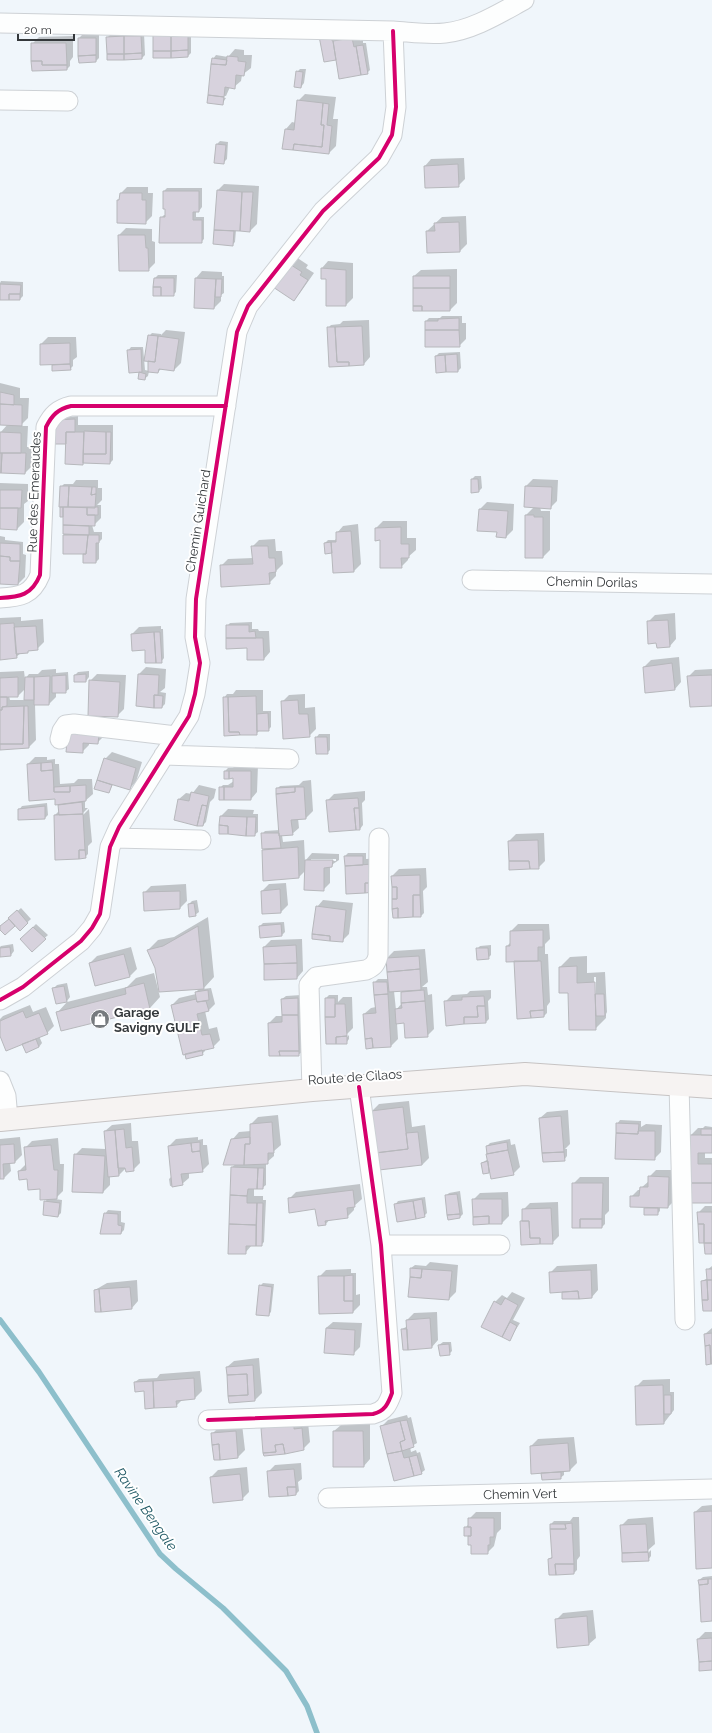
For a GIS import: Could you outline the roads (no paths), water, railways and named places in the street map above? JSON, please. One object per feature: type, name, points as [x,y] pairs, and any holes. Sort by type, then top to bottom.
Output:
[{"type":"main road","name":"Route de Cilaos","points":[[4,1119],[312,1090],[525,1074],[712,1087]]},
{"type":"street","points":[[0,23],[445,33],[467,28],[496,16],[524,0]]},
{"type":"street","name":"Chemin Guichard","points":[[0,1000],[23,987],[81,941],[92,928],[100,914],[109,855],[119,827],[189,716],[195,694],[200,663],[195,637],[196,598],[237,332],[248,306],[323,211],[379,158],[392,135],[396,107],[393,31]]},
{"type":"street","points":[[0,100],[68,101]]},
{"type":"street","name":"Rue des Emeraudes","points":[[0,598],[16,597],[27,593],[36,586],[40,575],[46,427],[50,417],[71,406],[226,406]]},
{"type":"street","name":"Chemin Dorilas","points":[[472,580],[712,584]]},
{"type":"street","points":[[60,739],[62,731],[66,725],[74,724],[176,736]]},
{"type":"street","points":[[164,755],[289,759]]},
{"type":"street","points":[[114,838],[201,840]]},
{"type":"street","points":[[312,1090],[309,985],[316,977],[372,968],[378,956],[379,838]]},
{"type":"street","points":[[0,1081],[6,1096],[4,1119]]},
{"type":"street","points":[[679,1084],[685,1320]]},
{"type":"street","points":[[208,1420],[373,1414],[379,1413],[387,1406],[392,1393],[381,1245],[359,1087]]},
{"type":"street","points":[[381,1245],[500,1245]]},
{"type":"street","name":"Chemin Vert","points":[[328,1498],[712,1489]]},
{"type":"waterway","name":"Ravine Bengale","points":[[0,1320],[39,1372],[160,1554],[223,1608],[286,1671],[307,1706],[317,1733]]},
{"type":"place","name":"Garage Savigny GULF","points":[[100,1019]]}]
